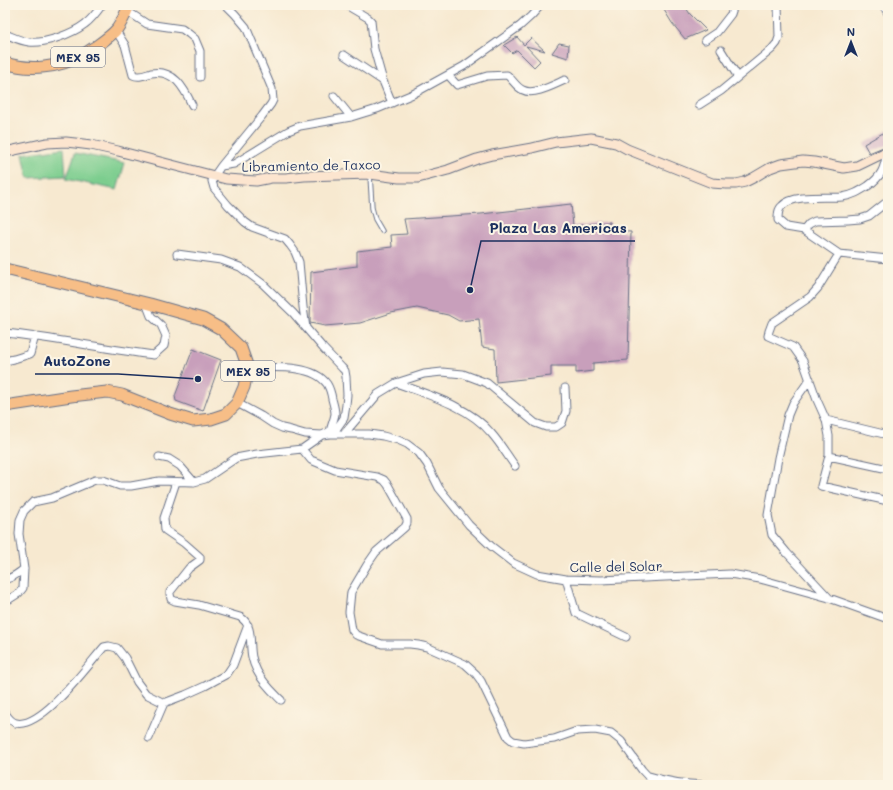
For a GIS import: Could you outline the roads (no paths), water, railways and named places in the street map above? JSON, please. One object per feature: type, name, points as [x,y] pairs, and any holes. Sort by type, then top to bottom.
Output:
[{"type":"main road","name":"MEX 95","points":[[5,63],[14,66],[44,67],[66,62],[82,56],[116,31],[128,8]]},
{"type":"main road","name":"Libramiento de Taxco","points":[[5,152],[47,143],[66,142],[118,151],[226,179],[256,181],[271,178],[370,174],[399,178],[418,178],[448,170],[492,155],[556,142],[591,138],[616,143],[627,149],[712,183],[736,184],[753,178],[770,168],[781,164],[803,161],[844,168],[857,166],[888,152]]},
{"type":"main road","name":"MEX 95","points":[[5,269],[146,303],[203,319],[221,329],[241,348],[248,368],[244,387],[237,403],[226,414],[211,419],[193,420],[170,414],[122,395],[107,392],[5,406]]},
{"type":"street","points":[[5,34],[30,43],[54,39],[79,28],[98,11],[102,5]]},
{"type":"street","points":[[226,5],[246,27],[272,88],[273,100],[262,116],[221,166],[212,181],[214,188],[245,222],[252,227],[285,239],[295,252],[299,262],[306,328]]},
{"type":"street","points":[[346,5],[371,21],[374,49],[383,81],[392,103]]},
{"type":"street","points":[[221,166],[234,164],[288,131],[300,126],[351,117],[377,109],[413,94],[464,66],[520,26],[541,5]]},
{"type":"street","points":[[705,40],[717,32],[731,14],[734,5]]},
{"type":"street","points":[[699,105],[738,78],[777,43],[779,37],[778,5]]},
{"type":"street","points":[[883,5],[888,13]]},
{"type":"street","points":[[128,8],[147,24],[182,30],[189,34],[195,40],[200,52],[200,77]]},
{"type":"street","points":[[116,31],[125,45],[133,75],[139,76],[153,73],[172,76],[186,91],[192,105]]},
{"type":"street","points":[[721,50],[738,78]]},
{"type":"street","points":[[344,55],[383,81]]},
{"type":"street","points":[[448,75],[457,85],[487,76],[506,75],[521,90],[530,92],[565,80]]},
{"type":"street","points":[[334,96],[351,117]]},
{"type":"street","points":[[888,152],[883,169],[877,179],[859,192],[844,197],[792,200],[782,206],[778,212],[778,220],[786,227],[804,230],[839,254],[888,259]]},
{"type":"street","points":[[804,230],[809,224],[815,221],[860,219],[869,216],[888,201]]},
{"type":"street","points":[[5,600],[8,600],[19,593],[22,588],[24,569],[19,534],[20,520],[24,511],[33,502],[52,498],[95,480],[103,480],[120,486],[130,486],[159,481],[194,482],[205,479],[236,458],[302,448],[322,435],[337,428],[344,418],[347,395],[345,371],[293,313],[263,284],[240,267],[221,260],[177,254]]},
{"type":"street","points":[[839,254],[818,288],[810,297],[772,323],[768,331],[768,336],[793,347],[803,361],[826,420],[829,436],[828,456],[821,486],[888,501]]},
{"type":"street","points":[[5,333],[34,336],[154,356],[164,346],[166,336],[161,325],[151,316],[146,303]]},
{"type":"street","points":[[5,361],[30,354],[34,336]]},
{"type":"street","points":[[248,368],[282,368],[301,370],[316,375],[326,383],[331,391],[334,414],[330,432]]},
{"type":"street","points":[[344,434],[378,394],[396,384],[424,374],[442,372],[463,374],[487,383],[535,423],[546,427],[556,427],[562,423],[566,411],[565,388]]},
{"type":"street","points":[[810,379],[793,403],[788,415],[778,458],[768,515],[772,535],[829,598]]},
{"type":"street","points":[[396,384],[442,400],[472,415],[491,432],[515,466]]},
{"type":"street","name":"Calle del Solar","points":[[237,403],[273,424],[305,434],[369,434],[383,436],[407,444],[419,453],[427,464],[439,488],[469,525],[491,546],[513,563],[537,574],[566,579],[601,580],[730,574],[760,579],[829,598],[888,619]]},
{"type":"street","points":[[826,420],[888,435]]},
{"type":"street","points":[[302,448],[312,460],[335,470],[377,477],[384,480],[407,519],[406,527],[376,552],[352,592],[349,612],[352,630],[356,635],[382,644],[418,645],[427,647],[465,664],[481,681],[508,737],[513,740],[524,742],[595,730],[611,733],[621,741],[656,785]]},
{"type":"street","points":[[159,456],[169,459],[180,466],[194,482]]},
{"type":"street","points":[[828,456],[888,469]]},
{"type":"street","points":[[176,482],[164,518],[165,530],[184,543],[200,557],[200,560],[189,568],[170,592],[171,599],[199,605],[244,619],[248,625],[252,656],[257,670],[263,681],[281,700]]},
{"type":"street","points":[[5,580],[14,577],[24,569]]},
{"type":"street","points":[[566,579],[576,613],[626,637]]},
{"type":"street","points":[[5,713],[10,720],[16,723],[26,723],[45,712],[64,694],[104,647],[109,646],[117,648],[137,682],[146,694],[164,703],[186,696],[228,674],[248,625]]},
{"type":"street","points":[[149,738],[164,703]]},
{"type":"street","points":[[647,775],[673,783],[705,785]]},
{"type":"lane","points":[[370,174],[374,219],[382,231]]},
{"type":"place","name":"Plaza Las Americas","points":[[470,290]]},
{"type":"place","name":"AutoZone","points":[[198,379]]}]
